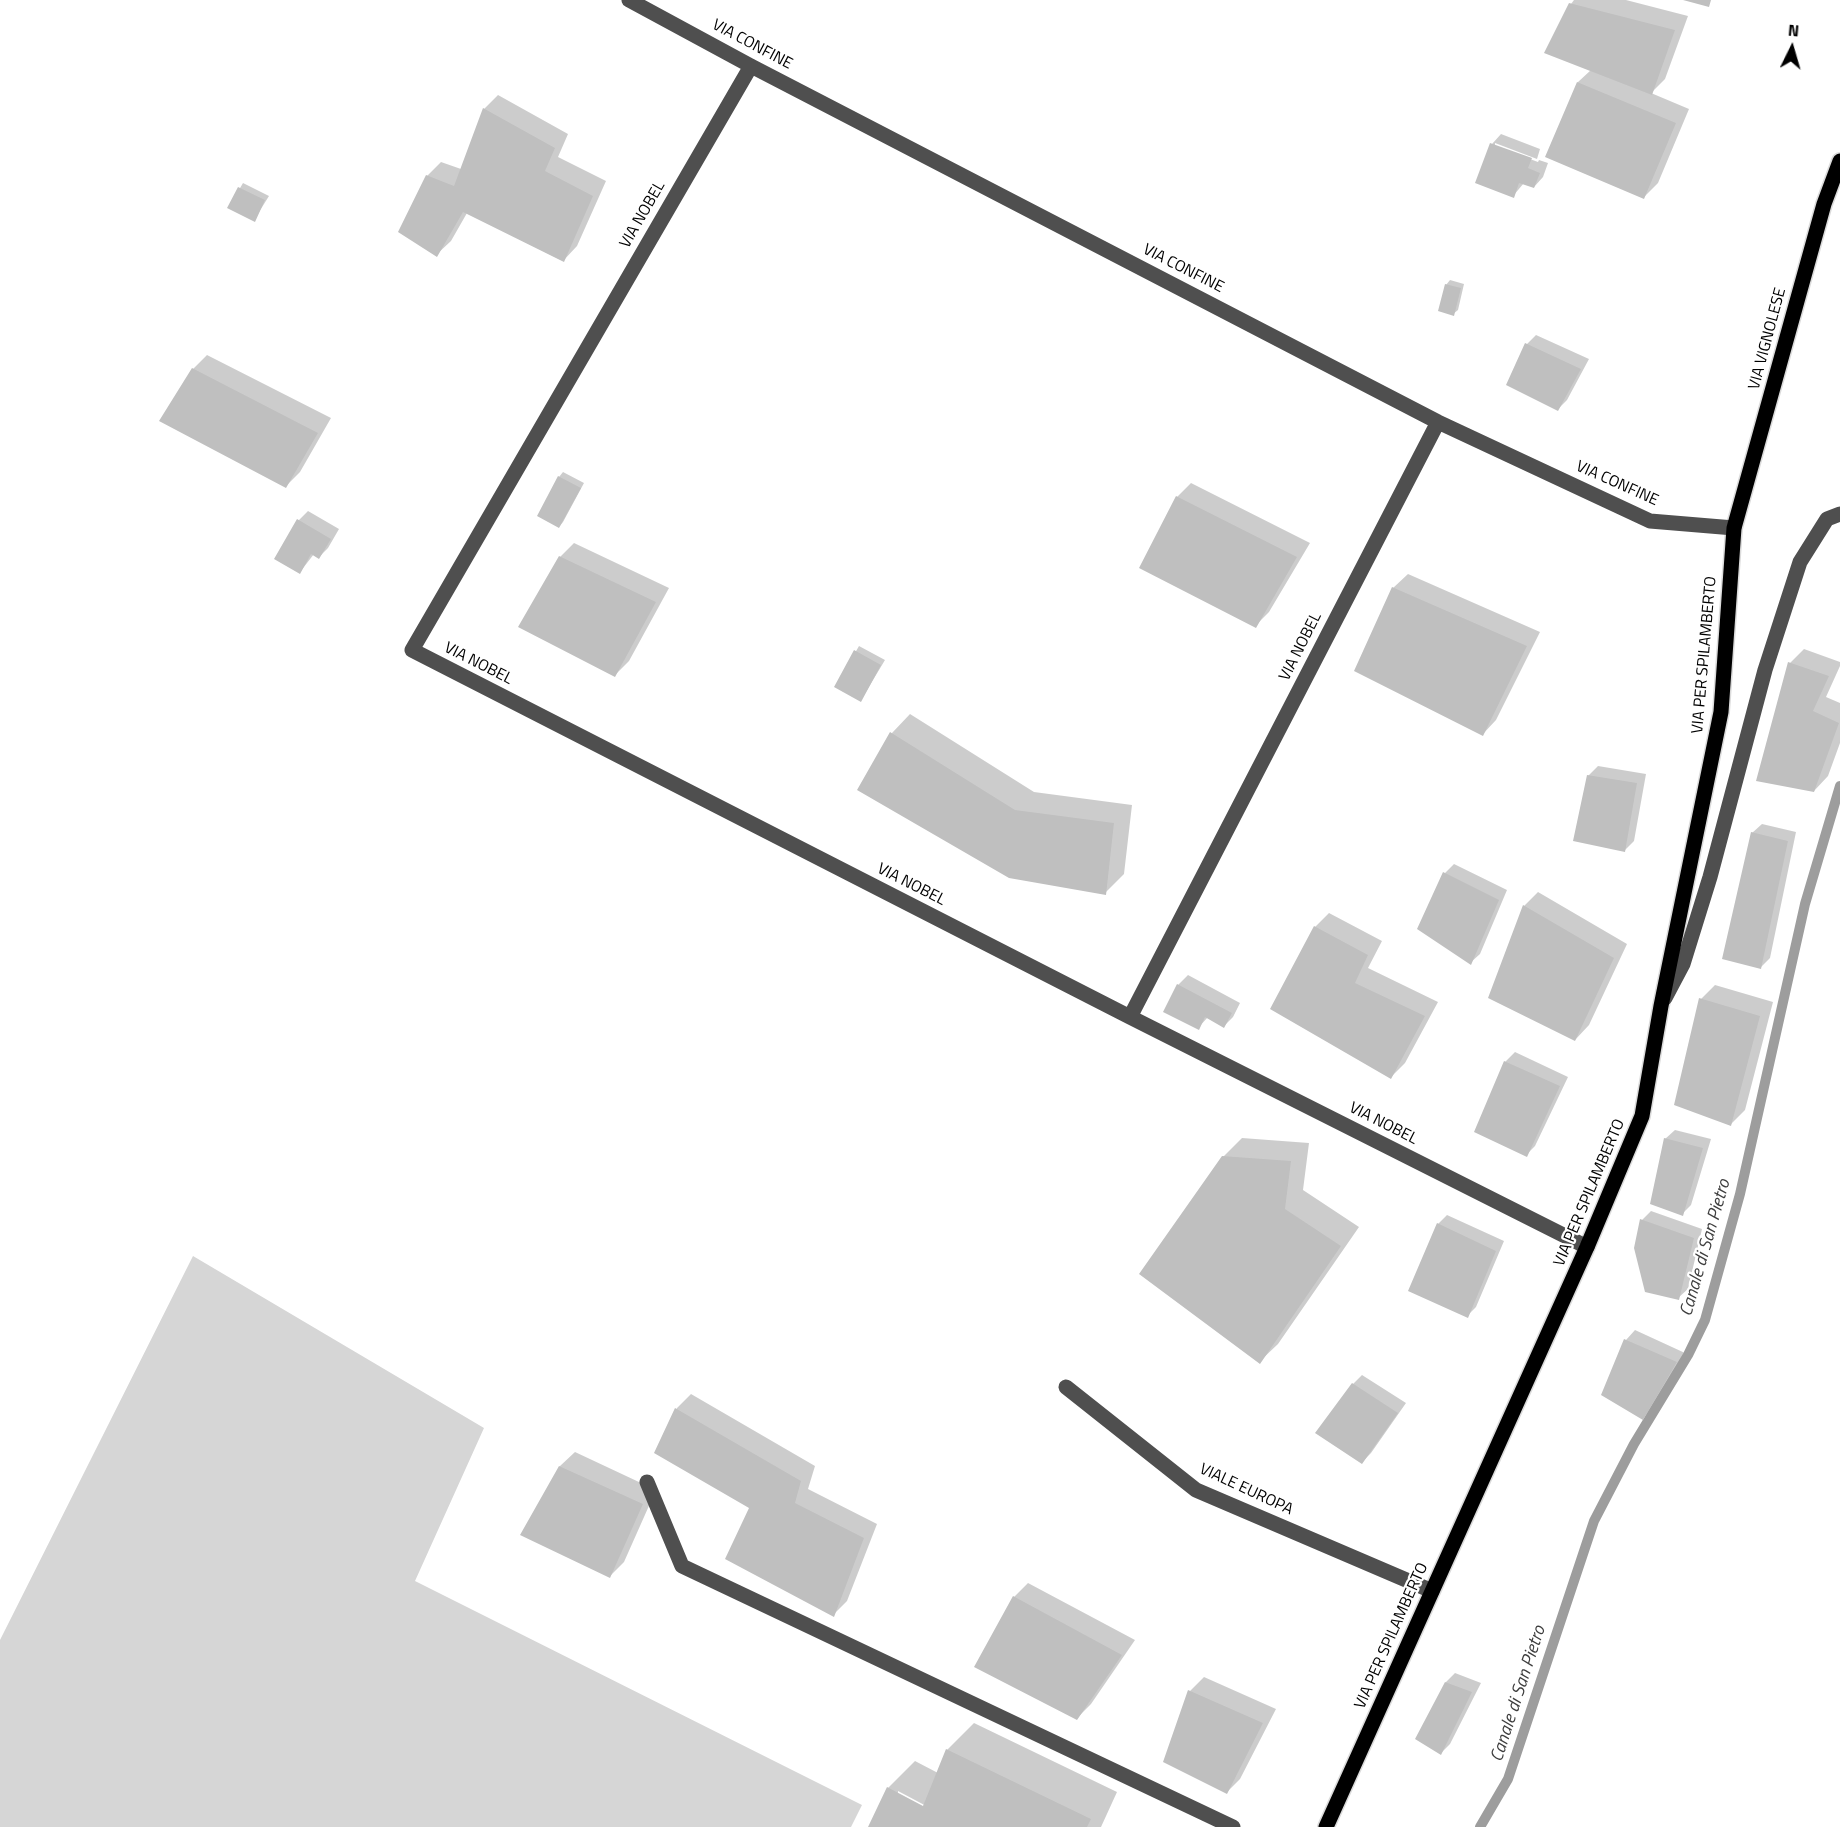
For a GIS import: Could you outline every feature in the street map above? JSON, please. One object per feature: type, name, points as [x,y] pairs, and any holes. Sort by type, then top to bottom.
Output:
[{"type":"main road","name":"VIA VIGNOLESE","points":[[1734,528],[1824,204],[1840,161]]},
{"type":"main road","name":"VIA PER SPILAMBERTO","points":[[1326,1827],[1587,1247],[1642,1116],[1661,1006],[1721,712],[1734,528]]},
{"type":"street","name":"VIA CONFINE","points":[[629,0],[751,66],[1438,422],[1650,521],[1734,528]]},
{"type":"street","name":"VIA NOBEL","points":[[751,66],[412,650],[1130,1017],[1587,1247]]},
{"type":"street","name":"VIA NOBEL","points":[[1130,1017],[1438,422]]},
{"type":"street","points":[[1661,1006],[1683,964],[1710,877],[1765,670],[1800,562],[1827,519],[1840,514]]},
{"type":"street","name":"VIALE EUROPA","points":[[1066,1387],[1196,1490],[1432,1592]]},
{"type":"street","points":[[647,1482],[682,1566],[1233,1827]]},
{"type":"shaded area","points":[[193,1256],[484,1428],[415,1581],[862,1805],[851,1827],[0,1827],[0,1640]]},
{"type":"building","points":[[1683,0],[1711,0],[1709,7]]},
{"type":"building","points":[[1569,3],[1675,30],[1652,95],[1544,53]]},
{"type":"building","points":[[1577,82],[1676,123],[1644,199],[1545,157]]},
{"type":"building","points":[[483,108],[555,148],[545,171],[593,196],[564,262],[463,212],[437,257],[398,232],[426,175],[454,186]]},
{"type":"building","points":[[1490,143],[1532,158],[1528,168],[1540,173],[1534,188],[1519,183],[1514,198],[1475,183]]},
{"type":"building","points":[[238,187],[265,200],[255,222],[227,208]]},
{"type":"building","points":[[1445,284],[1461,288],[1454,316],[1438,311]]},
{"type":"building","points":[[1525,343],[1581,369],[1558,411],[1506,385]]},
{"type":"building","points":[[192,368],[318,433],[286,488],[159,421]]},
{"type":"building","points":[[558,476],[581,488],[559,528],[537,516]]},
{"type":"building","points":[[1176,496],[1297,557],[1256,628],[1139,568]]},
{"type":"building","points":[[297,519],[331,539],[319,559],[311,554],[300,574],[274,559]]},
{"type":"building","points":[[559,556],[656,602],[615,677],[518,627]]},
{"type":"building","points":[[1392,587],[1527,646],[1483,736],[1354,671]]},
{"type":"building","points":[[854,650],[881,665],[861,702],[834,687]]},
{"type":"building","points":[[1788,662],[1829,676],[1813,711],[1839,723],[1814,792],[1756,781]]},
{"type":"building","points":[[890,732],[1015,810],[1114,823],[1106,895],[1009,878],[857,790]]},
{"type":"building","points":[[1587,775],[1637,783],[1625,852],[1573,841]]},
{"type":"building","points":[[1751,832],[1788,841],[1761,969],[1722,959]]},
{"type":"building","points":[[1443,872],[1499,900],[1471,965],[1417,929]]},
{"type":"building","points":[[1523,905],[1614,958],[1575,1041],[1488,998]]},
{"type":"building","points":[[1314,926],[1368,955],[1355,983],[1425,1016],[1391,1079],[1270,1009]]},
{"type":"building","points":[[1177,984],[1232,1013],[1224,1028],[1205,1017],[1199,1030],[1163,1012]]},
{"type":"building","points":[[1699,998],[1760,1016],[1731,1126],[1674,1105]]},
{"type":"building","points":[[1504,1061],[1560,1086],[1527,1157],[1474,1132]]},
{"type":"building","points":[[1664,1138],[1703,1148],[1683,1216],[1650,1204]]},
{"type":"building","points":[[1222,1156],[1291,1161],[1285,1209],[1341,1246],[1260,1364],[1139,1274]]},
{"type":"building","points":[[1640,1219],[1694,1238],[1679,1300],[1645,1292],[1634,1248]]},
{"type":"building","points":[[1437,1223],[1496,1251],[1468,1318],[1408,1291]]},
{"type":"building","points":[[1624,1339],[1677,1362],[1643,1420],[1601,1395]]},
{"type":"building","points":[[1352,1383],[1398,1413],[1362,1464],[1315,1433]]},
{"type":"building","points":[[675,1408],[801,1481],[795,1503],[864,1538],[834,1617],[725,1559],[749,1508],[654,1453]]},
{"type":"building","points":[[559,1466],[643,1504],[610,1578],[520,1535]]},
{"type":"building","points":[[1013,1596],[1122,1655],[1077,1720],[974,1667]]},
{"type":"building","points":[[1445,1682],[1472,1692],[1441,1755],[1415,1739]]},
{"type":"building","points":[[1188,1690],[1263,1723],[1227,1794],[1163,1762]]},
{"type":"building","points":[[946,1749],[1091,1819],[1087,1827],[868,1827],[887,1787],[923,1806]]},
{"type":"waterway","name":"Canale di San Pietro","points":[[1480,1827],[1508,1779],[1594,1521],[1634,1444],[1688,1355],[1705,1320],[1740,1194],[1805,904],[1840,786]]}]
